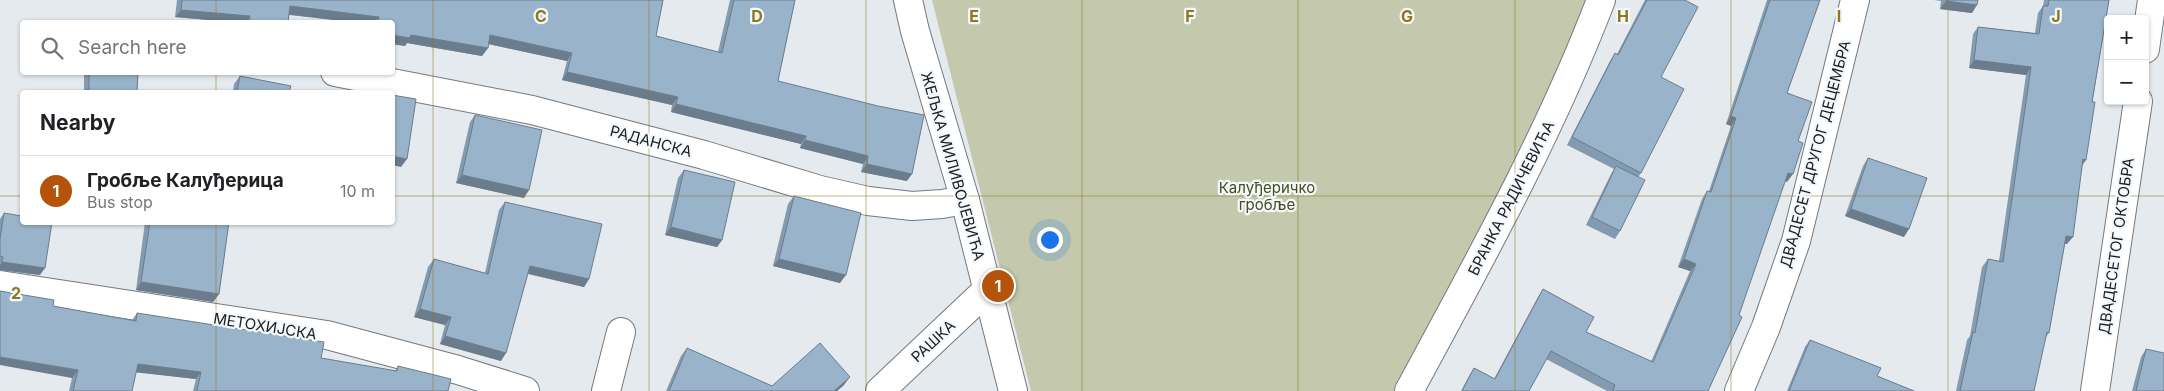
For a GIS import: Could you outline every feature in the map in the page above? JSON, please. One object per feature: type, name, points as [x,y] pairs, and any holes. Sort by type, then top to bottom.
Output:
[{"type":"street","name":"ЖЕЉКА МИЛИВОЈЕВИЋА","points":[[908,0],[915,31],[965,200],[1013,391]]},
{"type":"street","name":"БРАНКА РАДИЧЕВИЋА","points":[[1409,391],[1502,221],[1571,77],[1601,0]]},
{"type":"street","name":"ДВАДЕСЕТ ДРУГОГ ДЕЦЕМБРА","points":[[1739,391],[1766,327],[1796,241],[1855,0]]},
{"type":"street","points":[[2149,21],[2152,0]]},
{"type":"street","name":"РАДАНСКА","points":[[351,75],[532,110],[704,155],[820,190],[868,200],[912,206],[965,200]]},
{"type":"street","name":"ДВАДЕСЕТОГ ОКТОБРА","points":[[2095,391],[2137,105]]},
{"type":"street","name":"МЕТОХИЈСКА","points":[[0,285],[327,335],[458,370],[525,391]]},
{"type":"street","name":"РАШКА","points":[[880,391],[987,290]]},
{"type":"street","points":[[606,391],[621,332]]},
{"type":"green space","name":"Калуђеричко гробље","points":[[932,0],[1601,0],[1402,391],[1031,391]]},
{"type":"building","points":[[182,0],[663,0],[656,36],[722,53],[734,0],[795,0],[778,81],[878,106],[924,115],[912,174],[867,164],[868,156],[805,140],[806,136],[676,104],[678,97],[567,72],[572,53],[490,35],[488,48],[411,35],[410,38],[395,36],[395,20],[378,20],[379,17],[290,6],[288,20],[249,20],[250,16],[181,10]]},
{"type":"building","points":[[1647,0],[1685,0],[1698,7],[1661,77],[1684,89],[1641,173],[1572,137],[1615,53],[1618,55]]},
{"type":"building","points":[[1770,0],[1820,0],[1787,93],[1812,102],[1798,141],[1803,143],[1793,174],[1788,173],[1739,315],[1742,317],[1708,391],[1613,391],[1615,385],[1551,351],[1529,391],[1462,391],[1474,368],[1495,379],[1543,289],[1594,317],[1586,332],[1653,362],[1696,264],[1684,259],[1707,191],[1711,192],[1736,118],[1731,116]]},
{"type":"building","points":[[1946,0],[1978,0],[1977,5]]},
{"type":"building","points":[[2049,0],[2109,0],[2106,15],[2104,15],[2104,30],[2092,102],[2095,102],[2086,160],[2083,159],[2073,237],[2066,236],[2049,333],[2047,332],[2034,391],[1960,391],[1973,332],[1975,333],[1988,259],[2003,262],[2031,67],[1974,60],[1978,27],[2039,34],[2043,6],[2048,6]]},
{"type":"building","points":[[89,75],[138,75],[137,90],[89,90]]},
{"type":"building","points":[[240,76],[291,86],[290,90],[237,90]]},
{"type":"building","points":[[395,96],[416,99],[407,159],[395,157]]},
{"type":"building","points":[[475,115],[542,130],[529,190],[462,175]]},
{"type":"building","points":[[1868,158],[1927,178],[1909,229],[1851,209]]},
{"type":"building","points":[[1616,166],[1645,180],[1620,231],[1592,217]]},
{"type":"building","points":[[684,170],[735,182],[722,240],[671,227]]},
{"type":"building","points":[[794,196],[861,213],[846,275],[779,259]]},
{"type":"building","points":[[505,202],[602,224],[589,279],[530,266],[506,353],[445,336],[451,317],[420,309],[434,259],[488,274]]},
{"type":"building","points":[[4,213],[20,216],[20,225],[52,225],[45,268],[2,262],[0,239]]},
{"type":"building","points":[[150,225],[229,225],[219,294],[141,282]]},
{"type":"building","points":[[0,291],[54,300],[53,306],[136,321],[137,313],[324,342],[321,358],[397,371],[398,366],[451,379],[448,391],[197,391],[201,372],[138,364],[132,391],[73,391],[78,370],[0,357]]},
{"type":"building","points":[[1810,340],[1881,368],[1877,376],[1914,391],[1789,391]]},
{"type":"building","points":[[820,343],[850,377],[834,391],[669,391],[687,348],[772,386]]},
{"type":"building","points":[[2146,349],[2164,353],[2164,391],[2136,391]]},
{"type":"place","name":"Гробље Калуђерица","points":[[998,286]]}]
